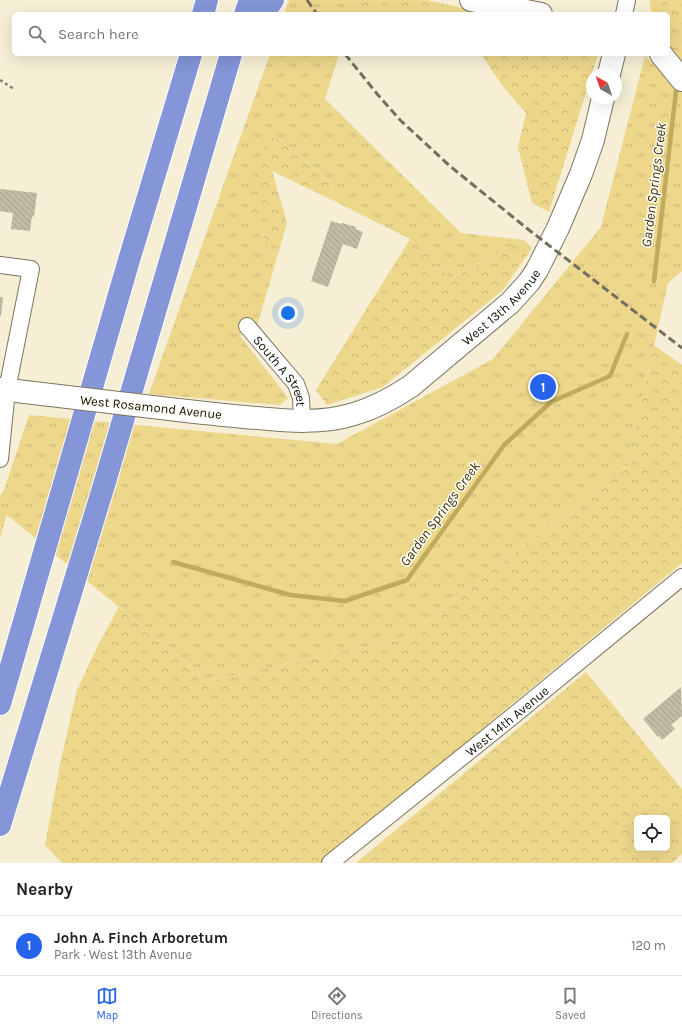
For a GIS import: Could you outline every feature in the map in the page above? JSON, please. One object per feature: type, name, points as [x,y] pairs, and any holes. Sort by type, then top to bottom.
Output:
[{"type":"highway","points":[[204,12],[207,0]]},
{"type":"highway","points":[[246,12],[250,0]]},
{"type":"highway","points":[[264,12],[273,0]]},
{"type":"highway","points":[[0,704],[190,56]]},
{"type":"highway","points":[[0,825],[104,485],[231,57]]},
{"type":"street","points":[[471,0],[531,12]]},
{"type":"street","points":[[624,12],[627,0]]},
{"type":"street","points":[[610,68],[614,56]]},
{"type":"street","points":[[663,56],[682,80]]},
{"type":"street","name":"West 13th Avenue","points":[[302,421],[331,419],[353,414],[374,407],[394,397],[411,386],[428,372],[520,293],[537,270],[561,222],[581,174],[601,104]]},
{"type":"street","points":[[0,265],[31,269],[0,459]]},
{"type":"street","name":"South A Street","points":[[247,326],[296,384],[301,398],[302,421]]},
{"type":"street","name":"West Rosamond Avenue","points":[[11,390],[178,410],[302,421]]},
{"type":"street","name":"West 14th Avenue","points":[[330,863],[681,579]]},
{"type":"path","points":[[0,80],[14,89]]},
{"type":"green space","points":[[289,0],[356,0],[352,12],[285,12]]},
{"type":"green space","points":[[356,0],[427,0],[480,12],[352,12]]},
{"type":"green space","points":[[650,0],[682,0],[682,63],[670,47],[670,12],[651,12]]},
{"type":"green space","points":[[269,56],[338,56],[325,99],[461,233],[524,240],[451,278],[410,239],[332,200],[331,182],[279,139],[248,209],[276,261],[258,323],[240,336],[288,398],[280,405],[149,394]]},
{"type":"green space","points":[[480,56],[597,56],[594,68],[586,68],[586,93],[549,212],[532,203],[518,147],[526,113],[504,88],[483,57]]},
{"type":"green space","points":[[645,56],[682,91],[682,271],[668,283],[627,466],[405,638],[209,681],[7,515],[0,537],[0,496],[4,490],[29,415],[337,444],[493,359],[601,227]]},
{"type":"green space","points":[[266,138],[279,139],[331,182],[332,200],[272,171],[287,223],[276,261],[248,209]]},
{"type":"green space","points":[[410,239],[451,278],[524,240],[532,248],[503,290],[383,387],[327,405],[316,390]]},
{"type":"green space","points":[[654,345],[682,365],[682,563],[321,863],[62,863],[45,845],[60,764],[77,690],[97,647],[119,607],[209,681],[405,638],[627,466]]},
{"type":"green space","points":[[586,672],[682,789],[682,854],[672,863],[356,863]]},
{"type":"building","points":[[0,189],[37,193],[34,217],[32,216],[30,231],[11,229],[13,213],[0,211]]},
{"type":"building","points":[[331,221],[356,227],[355,229],[363,232],[357,249],[343,244],[328,287],[311,281]]},
{"type":"building","points":[[0,297],[3,297],[1,316],[0,316]]},
{"type":"building","points":[[681,687],[682,716],[671,725],[675,729],[662,740],[643,719]]},
{"type":"waterway","name":"Garden Springs Creek","points":[[654,281],[676,91]]},
{"type":"waterway","name":"Garden Springs Creek","points":[[173,562],[290,595],[345,601],[407,580],[504,445],[551,402],[610,376],[627,334]]},
{"type":"railway","points":[[307,0],[316,12]]},
{"type":"railway","points":[[347,56],[400,120],[451,167],[529,230],[682,348]]},
{"type":"place","name":"John A. Finch Arboretum","points":[[543,387]]}]
